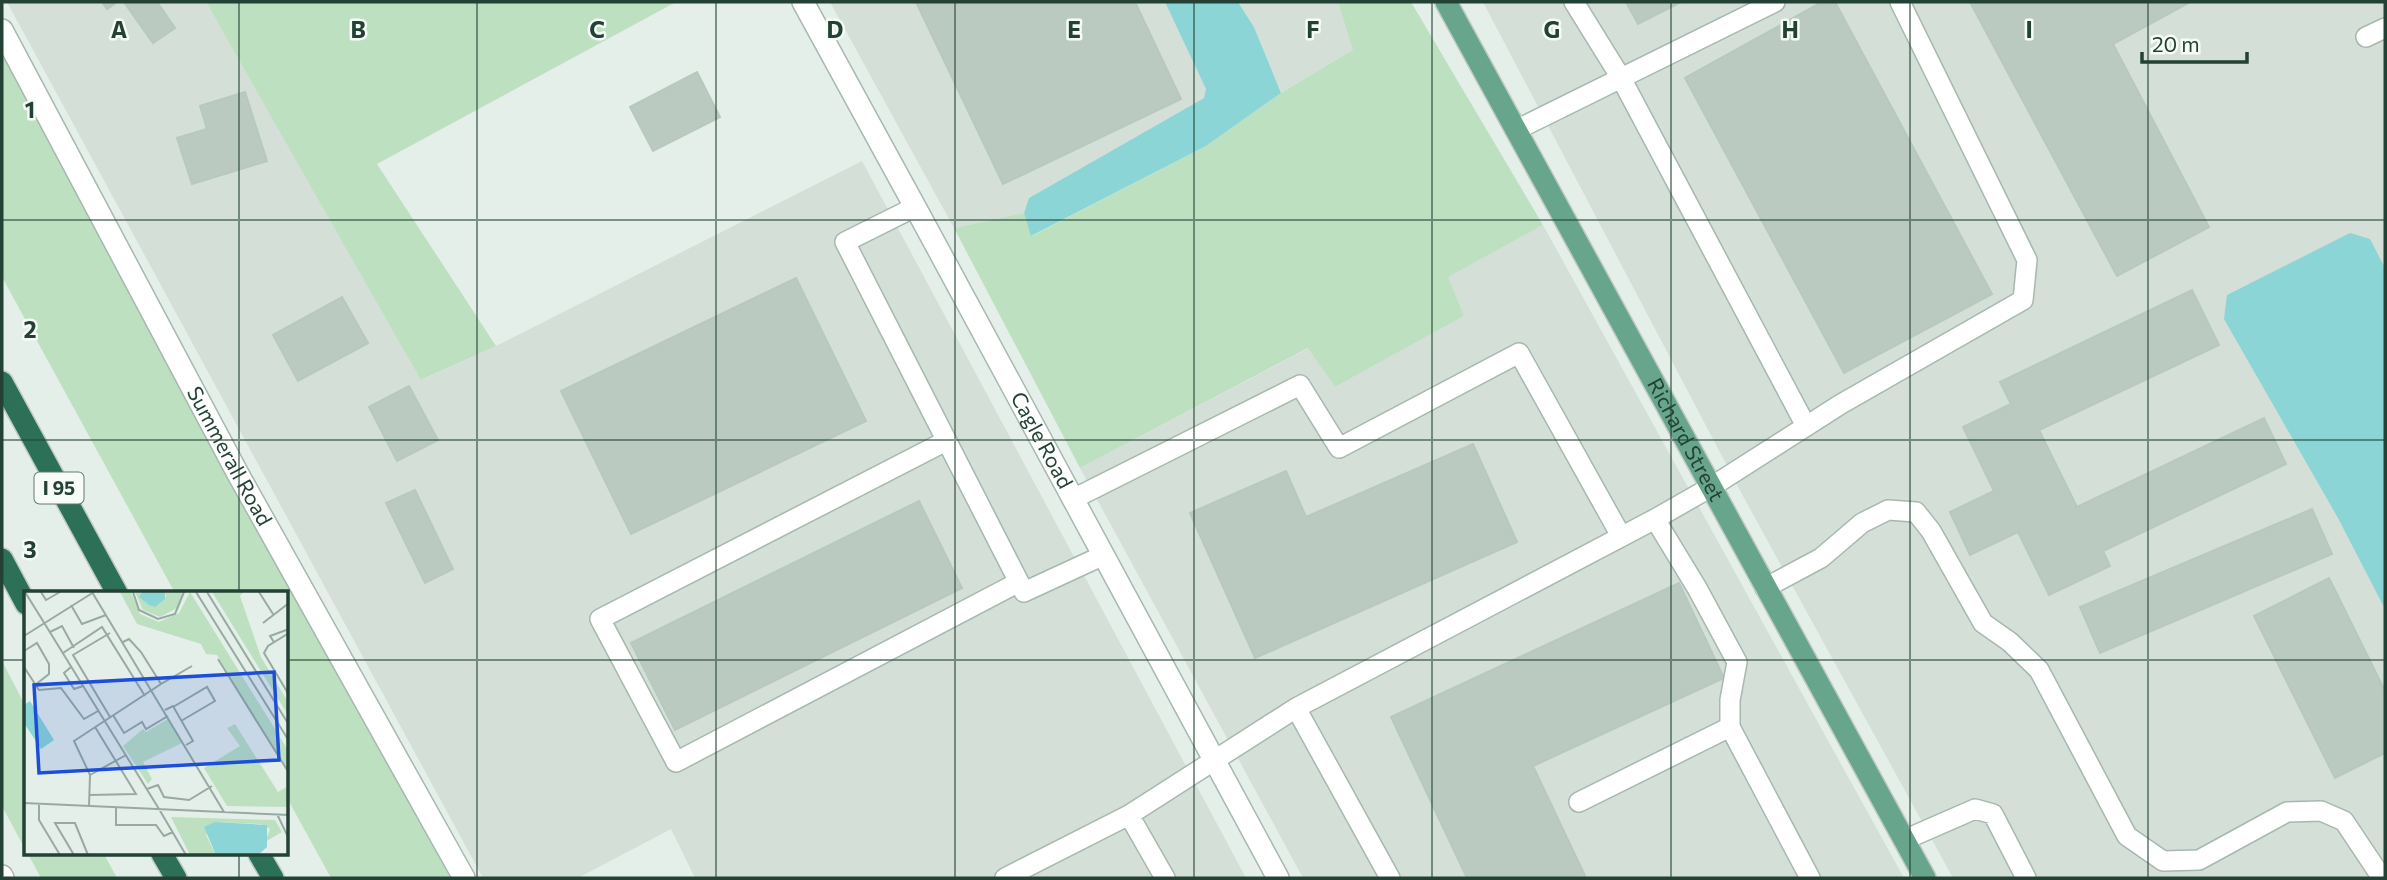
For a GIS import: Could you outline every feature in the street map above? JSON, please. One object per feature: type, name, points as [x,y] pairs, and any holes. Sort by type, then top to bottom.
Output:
[{"type":"highway","name":"I 95","points":[[2,382],[116,591]]},
{"type":"highway","points":[[2,559],[24,600]]},
{"type":"highway","points":[[163,856],[176,878]]},
{"type":"highway","points":[[261,856],[273,878]]},
{"type":"main road","name":"Richard Street","points":[[1446,2],[1925,878]]},
{"type":"street","name":"Cagle Road","points":[[803,2],[1278,878]]},
{"type":"street","name":"Summerall Road","points":[[2,30],[239,474],[464,878]]},
{"type":"lane","points":[[1574,2],[1621,78],[1806,426]]},
{"type":"lane","points":[[1516,130],[1775,2]]},
{"type":"lane","points":[[1005,878],[1129,815],[1296,708],[1655,519],[1711,487],[1841,404],[2023,300],[2027,260],[1900,2]]},
{"type":"lane","points":[[2366,37],[2385,28]]},
{"type":"lane","points":[[915,206],[845,242],[1024,592],[1104,555]]},
{"type":"lane","points":[[1073,499],[1300,385],[1339,448],[1519,353],[1621,536]]},
{"type":"lane","points":[[946,440],[600,619],[676,762],[1019,582]]},
{"type":"lane","points":[[1765,588],[1821,558],[1862,523],[1888,510],[1916,512],[1931,531],[1983,623],[2010,642],[2039,670],[2127,836],[2164,861],[2199,860],[2287,812],[2321,811],[2343,821],[2377,876]]},
{"type":"lane","points":[[1655,519],[1697,588],[1737,663],[1730,700],[1730,727],[1810,878]]},
{"type":"lane","points":[[1296,708],[1390,878]]},
{"type":"lane","points":[[1579,802],[1730,727]]},
{"type":"lane","points":[[1904,839],[1975,809],[1993,814],[2026,878]]},
{"type":"lane","points":[[1129,815],[1165,878]]},
{"type":"shaded area","points":[[7,2],[206,2],[422,380],[496,346],[862,161],[1246,878],[695,878],[671,829],[578,878],[483,878]]},
{"type":"shaded area","points":[[830,2],[1165,2],[1207,89],[1204,98],[1029,198],[1024,213],[954,228]]},
{"type":"shaded area","points":[[1238,2],[1338,2],[1354,50],[1281,93],[1254,27]]},
{"type":"shaded area","points":[[1483,2],[2385,2],[2385,878],[1953,878],[1744,498]]},
{"type":"shaded area","points":[[1543,225],[1904,878],[1303,878],[1080,468],[1309,348],[1335,387],[1464,316],[1447,277]]},
{"type":"green space","points":[[206,2],[676,2],[377,164],[496,346],[421,380]]},
{"type":"green space","points":[[1338,2],[1411,2],[1543,225],[1448,277],[1464,316],[1335,387],[1308,348],[1080,468],[954,228],[1024,213],[1032,236],[1206,146],[1281,93],[1353,50]]},
{"type":"green space","points":[[2,53],[191,406],[450,878],[331,878],[289,802],[289,591],[174,591],[2,277]]},
{"type":"green space","points":[[2,661],[24,703],[24,847],[2,806]]},
{"type":"green space","points":[[29,856],[105,856],[117,878],[41,878]]},
{"type":"water","points":[[1165,2],[1238,2],[1254,27],[1281,93],[1206,146],[1031,236],[1024,213],[1029,198],[1204,98],[1206,89]]},
{"type":"water","points":[[2350,233],[2370,239],[2385,268],[2385,609],[2338,518],[2224,319],[2227,295]]},
{"type":"building","points":[[102,2],[117,2],[107,9]]},
{"type":"building","points":[[124,2],[157,2],[175,28],[153,43]]},
{"type":"building","points":[[916,2],[1135,2],[1181,99],[1003,184]]},
{"type":"building","points":[[1626,2],[1681,2],[1638,24]]},
{"type":"building","points":[[1822,2],[1835,2],[1992,294],[1844,373],[1685,78]]},
{"type":"building","points":[[1970,2],[2190,2],[2113,44],[2209,227],[2117,276]]},
{"type":"building","points":[[697,72],[720,117],[653,151],[630,107]]},
{"type":"building","points":[[245,92],[267,161],[192,184],[177,138],[207,129],[200,106]]},
{"type":"building","points":[[796,278],[866,421],[631,534],[561,391]]},
{"type":"building","points":[[2192,290],[2219,345],[2039,430],[2077,507],[2264,418],[2286,464],[2103,551],[2110,566],[2049,595],[2018,532],[1970,555],[1950,512],[1994,491],[1963,427],[2011,404],[2000,382]]},
{"type":"building","points":[[342,297],[368,343],[298,381],[273,335]]},
{"type":"building","points":[[409,386],[438,440],[397,461],[369,407]]},
{"type":"building","points":[[1473,444],[1517,542],[1255,658],[1190,513],[1286,471],[1306,517]]},
{"type":"building","points":[[415,490],[453,569],[425,583],[386,503]]},
{"type":"building","points":[[919,501],[962,588],[675,730],[631,643]]},
{"type":"building","points":[[2312,509],[2332,554],[2100,653],[2080,607]]},
{"type":"building","points":[[2329,578],[2385,691],[2385,753],[2335,778],[2254,616]]},
{"type":"building","points":[[1679,583],[1724,678],[1533,766],[1586,878],[1467,878],[1391,717]]}]
